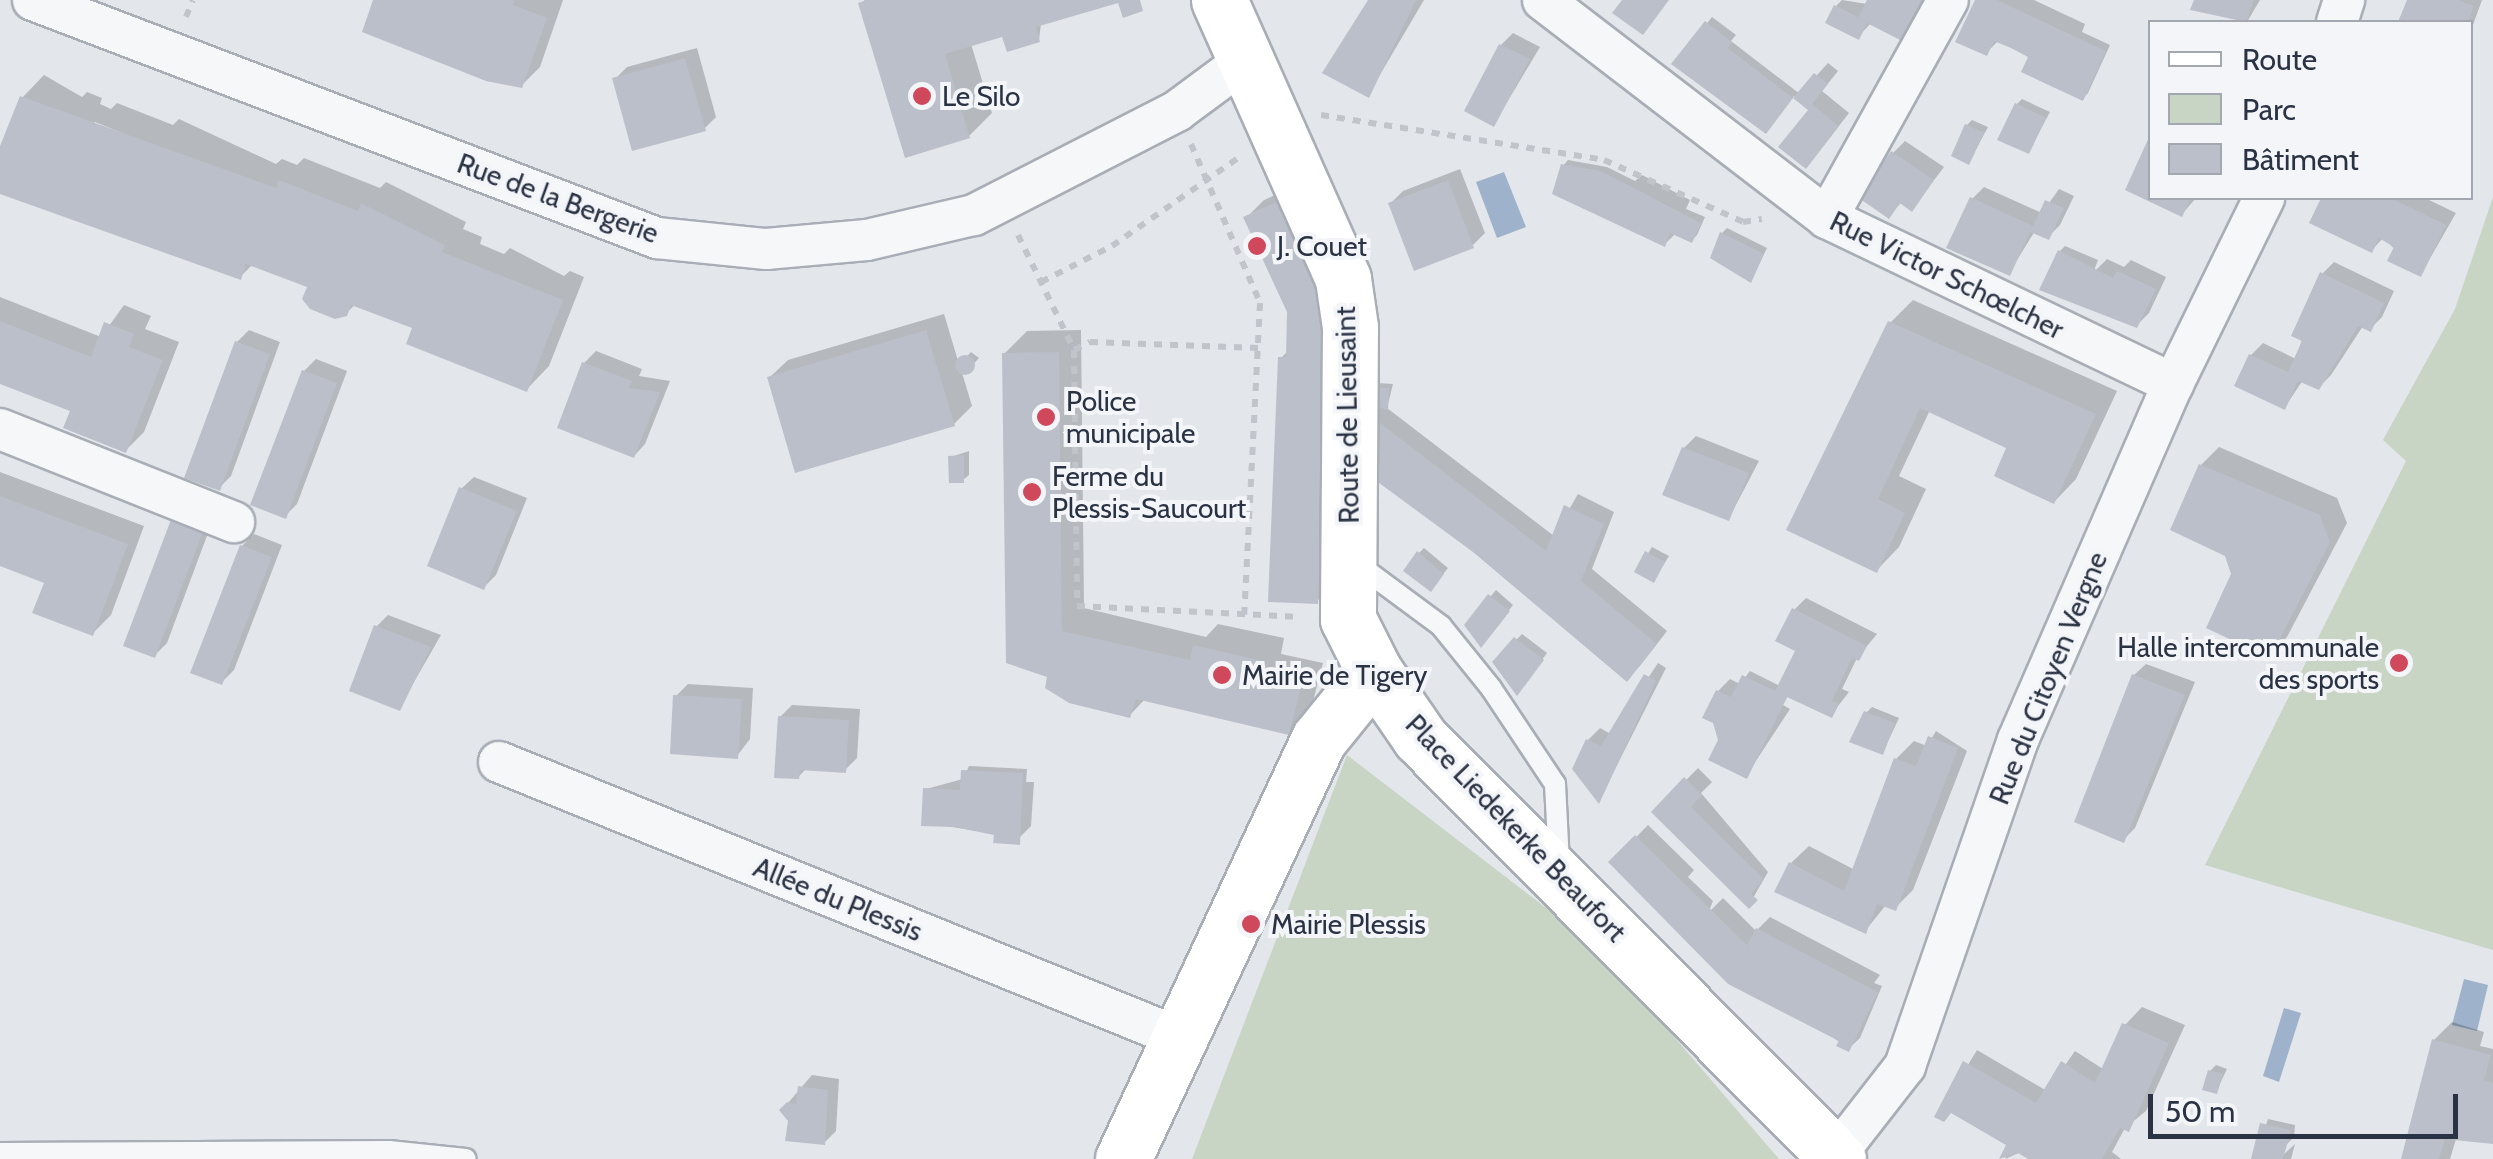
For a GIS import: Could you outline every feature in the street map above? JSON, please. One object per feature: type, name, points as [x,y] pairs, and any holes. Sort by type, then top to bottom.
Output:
[{"type":"street","name":"Rue de la Bergerie","points":[[33,0],[658,238],[766,249],[867,240],[1002,202],[1177,111],[1246,60]]},
{"type":"street","points":[[1828,218],[1948,0]]},
{"type":"street","name":"Route de Lieusaint","points":[[1223,2],[1343,279],[1350,326],[1348,619],[1374,672]]},
{"type":"street","name":"Rue Victor Schœlcher","points":[[1566,7],[1828,218],[2172,384]]},
{"type":"street","name":"Rue du Citoyen Vergne","points":[[1837,1157],[1905,1066],[2018,740],[2172,384],[2263,200]]},
{"type":"street","points":[[0,429],[234,522]]},
{"type":"street","points":[[1123,1159],[1319,739],[1374,672]]},
{"type":"street","name":"Place Liedekerke Beaufort","points":[[1374,672],[1420,738],[1837,1157]]},
{"type":"street","name":"Allée du Plessis","points":[[499,762],[1178,1037]]},
{"type":"lane","points":[[1348,558],[1441,626],[1491,688],[1555,784],[1560,876]]},
{"type":"lane","points":[[0,1153],[390,1152],[466,1159]]},
{"type":"path","points":[[1002,202],[1074,350],[1077,606],[1244,615],[1260,302],[1177,111]]},
{"type":"path","points":[[1041,282],[1112,246],[1208,183],[1275,127],[1310,113],[1604,160],[1743,222],[1828,218]]},
{"type":"path","points":[[1074,350],[1090,342],[1259,348]]},
{"type":"green space","name":"Halle intercommunale des sports","points":[[2493,197],[2493,950],[2205,865],[2406,461],[2383,440],[2455,309]]},
{"type":"green space","points":[[1347,755],[1597,947],[1779,1159],[1192,1159]]},
{"type":"water","points":[[1504,172],[1526,227],[1497,238],[1476,182]]},
{"type":"water","points":[[2464,979],[2488,985],[2477,1031],[2452,1025]]},
{"type":"water","points":[[2284,1008],[2301,1013],[2279,1082],[2263,1076]]},
{"type":"building","points":[[373,0],[514,0],[513,5],[547,18],[522,88],[486,81],[362,32]]},
{"type":"building","name":"Le Silo","points":[[1140,0],[1143,11],[1123,18],[1118,3],[1036,27],[1040,42],[1007,52],[1002,37],[945,54],[970,138],[905,158],[858,3]]},
{"type":"building","points":[[1368,0],[1416,0],[1369,98],[1322,73]]},
{"type":"building","points":[[1622,0],[1669,0],[1643,35],[1612,13]]},
{"type":"building","points":[[1867,0],[1925,0],[1904,42],[1867,23],[1859,40],[1825,23],[1834,5],[1858,17]]},
{"type":"building","points":[[1975,0],[1997,0],[2106,51],[2083,101],[2021,72],[2028,57],[2011,48],[1994,41],[1987,56],[1955,42]]},
{"type":"building","points":[[2194,0],[2254,0],[2247,20],[2190,10]]},
{"type":"building","points":[[2407,0],[2459,0],[2474,6],[2469,20],[2399,20]]},
{"type":"building","points":[[1705,21],[1732,42],[1728,48],[1793,98],[1766,134],[1671,64]]},
{"type":"building","points":[[1499,44],[1530,59],[1494,127],[1464,111]]},
{"type":"building","points":[[685,58],[706,131],[632,151],[612,78]]},
{"type":"building","points":[[1814,73],[1828,84],[1812,104],[1839,126],[1806,169],[1778,147],[1808,110],[1793,98]]},
{"type":"building","points":[[20,96],[276,188],[279,180],[358,211],[361,203],[445,245],[442,252],[563,300],[527,392],[406,344],[412,328],[351,305],[347,316],[335,319],[310,309],[302,299],[307,287],[246,264],[241,280],[0,194],[0,146]]},
{"type":"building","points":[[2015,103],[2046,118],[2029,154],[1997,140]]},
{"type":"building","points":[[1965,124],[1984,133],[1969,165],[1951,156]]},
{"type":"building","points":[[2148,139],[2148,200],[2190,200],[2182,217],[2125,190]]},
{"type":"building","points":[[1891,151],[1934,180],[1912,212],[1900,203],[1889,219],[1859,198]]},
{"type":"building","points":[[1561,164],[1601,171],[1701,223],[1692,243],[1670,233],[1665,247],[1552,194]]},
{"type":"building","points":[[1448,180],[1474,248],[1414,271],[1388,203]]},
{"type":"building","points":[[1288,197],[1330,295],[1318,604],[1268,602],[1278,357],[1286,357],[1287,312],[1243,217]]},
{"type":"building","points":[[1970,197],[2033,226],[2045,200],[2064,208],[2049,240],[2030,232],[2010,276],[1946,248]]},
{"type":"building","points":[[2320,200],[2395,200],[2446,225],[2421,277],[2387,261],[2394,247],[2379,238],[2372,253],[2309,223]]},
{"type":"building","points":[[1720,232],[1764,254],[1751,283],[1710,258]]},
{"type":"building","points":[[2058,250],[2113,278],[2117,271],[2156,289],[2137,328],[2039,290]]},
{"type":"building","points":[[2320,272],[2384,303],[2371,332],[2358,326],[2319,390],[2298,381],[2285,410],[2234,386],[2249,354],[2288,372],[2302,341],[2291,336]]},
{"type":"building","points":[[0,321],[91,357],[104,322],[134,334],[129,347],[163,360],[126,453],[63,428],[70,411],[0,384]]},
{"type":"building","points":[[1888,321],[2096,414],[2054,504],[1994,476],[2006,448],[1920,408],[1878,499],[1905,513],[1877,573],[1786,530]]},
{"type":"building","points":[[926,330],[955,426],[795,473],[767,377]]},
{"type":"building","points":[[235,341],[270,354],[220,491],[184,478]]},
{"type":"building","name":"Ferme du Plessis-Saucourt","points":[[1059,352],[1062,631],[1190,660],[1193,645],[1263,661],[1260,676],[1301,686],[1289,735],[1136,699],[1130,718],[1069,703],[1045,688],[1047,677],[1006,663],[1002,353]]},
{"type":"building","points":[[965,355],[975,365],[965,375],[955,365]]},
{"type":"building","points":[[582,362],[632,381],[629,388],[660,392],[634,458],[557,428]]},
{"type":"building","points":[[302,370],[337,383],[286,519],[250,505]]},
{"type":"building","points":[[1370,387],[1389,388],[1388,410],[1370,405]]},
{"type":"building","points":[[1370,415],[1546,551],[1564,505],[1604,524],[1581,581],[1657,644],[1627,682],[1473,552],[1371,477]]},
{"type":"building","points":[[1682,447],[1749,473],[1729,521],[1662,495]]},
{"type":"building","points":[[964,455],[964,483],[949,483],[948,456]]},
{"type":"building","points":[[2199,464],[2320,515],[2330,542],[2270,658],[2206,628],[2231,574],[2225,556],[2170,530]]},
{"type":"building","points":[[459,487],[517,511],[484,590],[427,566]]},
{"type":"building","points":[[0,496],[128,544],[93,636],[32,613],[44,583],[0,566]]},
{"type":"building","points":[[172,517],[204,529],[155,658],[123,646]]},
{"type":"building","points":[[240,545],[272,557],[222,685],[190,673]]},
{"type":"building","points":[[1417,551],[1444,574],[1431,592],[1403,571]]},
{"type":"building","points":[[1645,551],[1665,562],[1654,583],[1634,572]]},
{"type":"building","points":[[1488,594],[1510,611],[1481,648],[1464,625]]},
{"type":"building","points":[[1792,608],[1867,646],[1859,661],[1852,658],[1832,701],[1839,704],[1832,718],[1787,697],[1747,779],[1708,760],[1718,740],[1713,723],[1702,718],[1716,690],[1731,697],[1742,675],[1775,691],[1795,651],[1775,641]]},
{"type":"building","points":[[374,625],[431,647],[400,711],[349,691]]},
{"type":"building","points":[[1514,637],[1544,660],[1517,696],[1492,662]]},
{"type":"building","points":[[1644,674],[1656,681],[1599,804],[1572,769],[1586,739],[1601,746]]},
{"type":"building","points":[[2132,674],[2185,695],[2124,843],[2074,822]]},
{"type":"building","points":[[673,695],[742,699],[738,759],[670,754]]},
{"type":"building","points":[[1864,711],[1895,723],[1883,755],[1849,742]]},
{"type":"building","points":[[778,716],[849,720],[846,773],[800,770],[799,779],[774,778]]},
{"type":"building","points":[[1928,736],[1958,748],[1896,911],[1877,904],[1866,934],[1774,892],[1789,862],[1844,891],[1894,758],[1916,766]]},
{"type":"building","points":[[961,770],[1023,773],[1020,845],[993,843],[994,835],[955,827],[921,826],[923,788],[960,790]]},
{"type":"building","points":[[1684,777],[1702,795],[1691,807],[1764,879],[1751,894],[1758,900],[1749,909],[1651,812]]},
{"type":"building","points":[[1635,835],[1747,945],[1756,928],[1878,992],[1849,1052],[1836,1046],[1839,1041],[1728,984],[1608,862]]},
{"type":"building","points":[[2122,1023],[2169,1043],[2129,1132],[2120,1128],[2102,1159],[2028,1159],[2018,1153],[1999,1159],[2006,1145],[1951,1113],[1944,1122],[1934,1117],[1963,1061],[2036,1103],[2061,1061],[2095,1083]]},
{"type":"building","points":[[2432,1039],[2491,1055],[2484,1080],[2493,1083],[2493,1144],[2445,1139],[2439,1159],[2401,1159]]},
{"type":"building","points":[[2208,1070],[2223,1074],[2217,1094],[2202,1090]]},
{"type":"building","points":[[798,1086],[828,1090],[825,1145],[785,1141],[788,1121],[779,1110],[787,1102],[796,1104]]},
{"type":"building","points":[[2260,1123],[2291,1130],[2283,1159],[2251,1159]]},
{"type":"place","name":"Le Silo","points":[[922,96]]},
{"type":"place","name":"J. Couet","points":[[1257,246]]},
{"type":"place","name":"Police municipale","points":[[1046,417]]},
{"type":"place","name":"Ferme du Plessis-Saucourt","points":[[1032,492]]},
{"type":"place","name":"Halle intercommunale des sports","points":[[2399,663]]},
{"type":"place","name":"Mairie de Tigery","points":[[1222,675]]},
{"type":"place","name":"Mairie Plessis","points":[[1251,924]]}]
